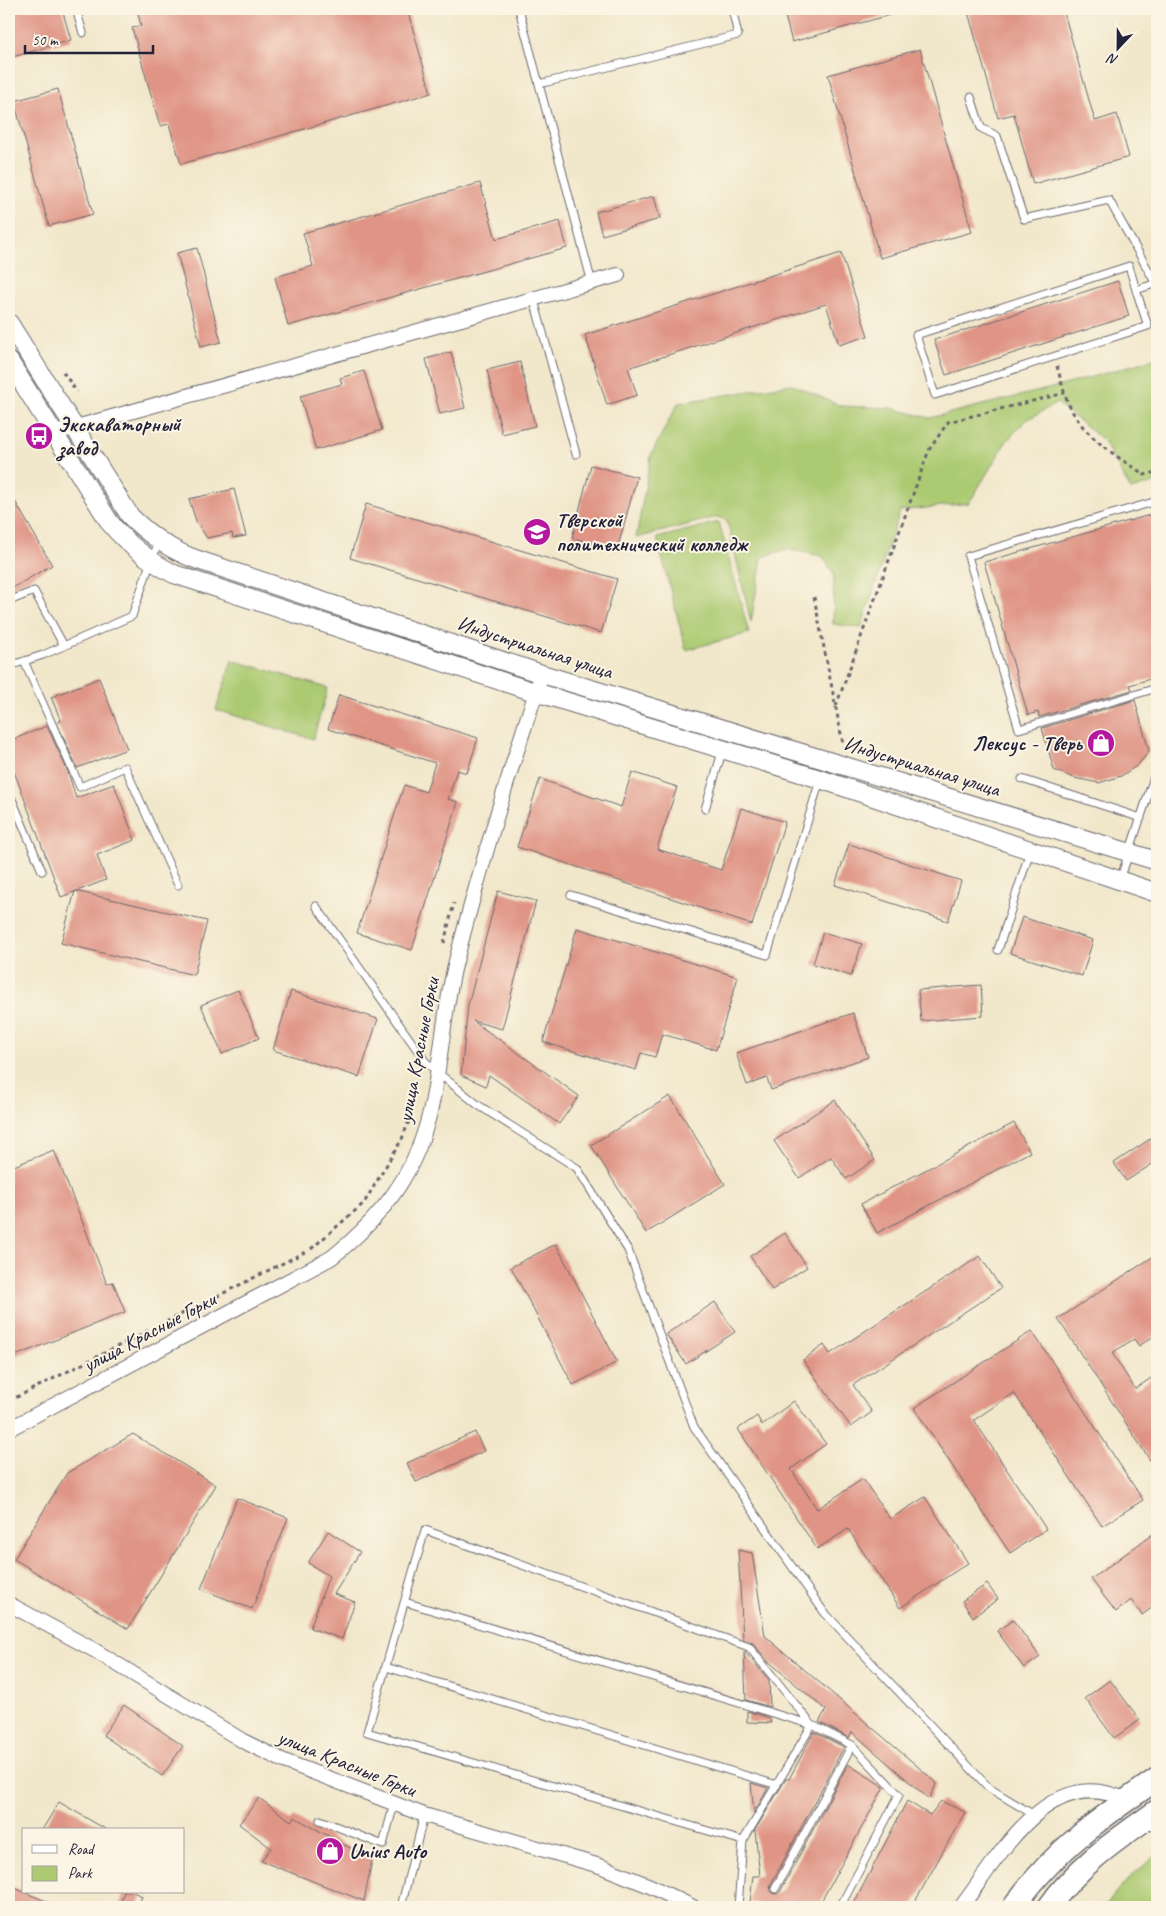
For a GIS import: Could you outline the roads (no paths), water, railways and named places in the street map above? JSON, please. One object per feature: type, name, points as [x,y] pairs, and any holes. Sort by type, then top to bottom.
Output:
[{"type":"main road","points":[[1014,1907],[1039,1874],[1066,1847],[1089,1827],[1157,1779]]},
{"type":"main road","points":[[1049,1907],[1077,1872],[1157,1812]]},
{"type":"street","points":[[55,433],[618,276]]},
{"type":"street","name":"Индустриальная улица","points":[[9,323],[130,516],[160,541],[178,552],[542,674],[1157,862]]},
{"type":"street","name":"Индустриальная улица","points":[[9,360],[110,523],[129,543],[151,561],[186,579],[536,692],[820,779],[1157,893]]},
{"type":"street","name":"улица Красные Горки","points":[[9,1429],[331,1258],[356,1239],[378,1216],[396,1191],[412,1163],[424,1134],[432,1103],[452,977],[475,887],[542,674]]},
{"type":"street","name":"улица Красные Горки","points":[[9,1604],[94,1650],[243,1741],[284,1761],[424,1815],[600,1866],[650,1886],[693,1907]]},
{"type":"street","points":[[961,1907],[1019,1829],[1048,1805],[1077,1791],[1111,1792],[1126,1800]]},
{"type":"lane","points":[[76,9],[83,33]]},
{"type":"lane","points":[[519,9],[592,283]]},
{"type":"lane","points":[[539,84],[738,35],[732,9]]},
{"type":"lane","points":[[971,97],[981,128],[997,136],[1024,219],[1109,200],[1157,284],[1136,290]]},
{"type":"lane","points":[[1129,266],[1136,290],[1148,326],[935,395],[916,335],[1129,266]]},
{"type":"lane","points":[[534,300],[576,454]]},
{"type":"lane","points":[[1157,501],[968,556],[1019,729],[1157,688]]},
{"type":"lane","points":[[9,666],[64,646],[132,616],[160,541]]},
{"type":"lane","points":[[9,601],[34,591],[64,646]]},
{"type":"lane","points":[[24,661],[80,787],[124,768],[178,886]]},
{"type":"lane","points":[[705,808],[723,749]]},
{"type":"lane","points":[[1120,881],[1157,768]]},
{"type":"lane","points":[[571,895],[766,955],[820,779]]},
{"type":"lane","points":[[1022,779],[1141,818]]},
{"type":"lane","points":[[9,792],[42,871]]},
{"type":"lane","points":[[998,950],[1030,851]]},
{"type":"lane","points":[[316,906],[425,1061],[478,1105],[577,1168],[628,1250],[694,1427],[824,1612],[989,1788],[1034,1815]]},
{"type":"lane","points":[[743,1842],[367,1732],[425,1530],[749,1647],[812,1725]]},
{"type":"lane","points":[[405,1602],[812,1725],[852,1744],[899,1795],[840,1907]]},
{"type":"lane","points":[[386,1667],[777,1785]]},
{"type":"lane","points":[[738,1907],[743,1842],[812,1725]]},
{"type":"lane","points":[[775,1888],[852,1744]]},
{"type":"lane","points":[[320,1820],[383,1845],[394,1804]]},
{"type":"lane","points":[[401,1907],[424,1815]]},
{"type":"place","name":"Экскаваторный завод","points":[[39,436]]},
{"type":"place","name":"Тверской политехнический колледж","points":[[537,532]]},
{"type":"place","name":"Лексус - Тверь","points":[[1101,743]]},
{"type":"place","name":"Unius Auto","points":[[330,1851]]}]
